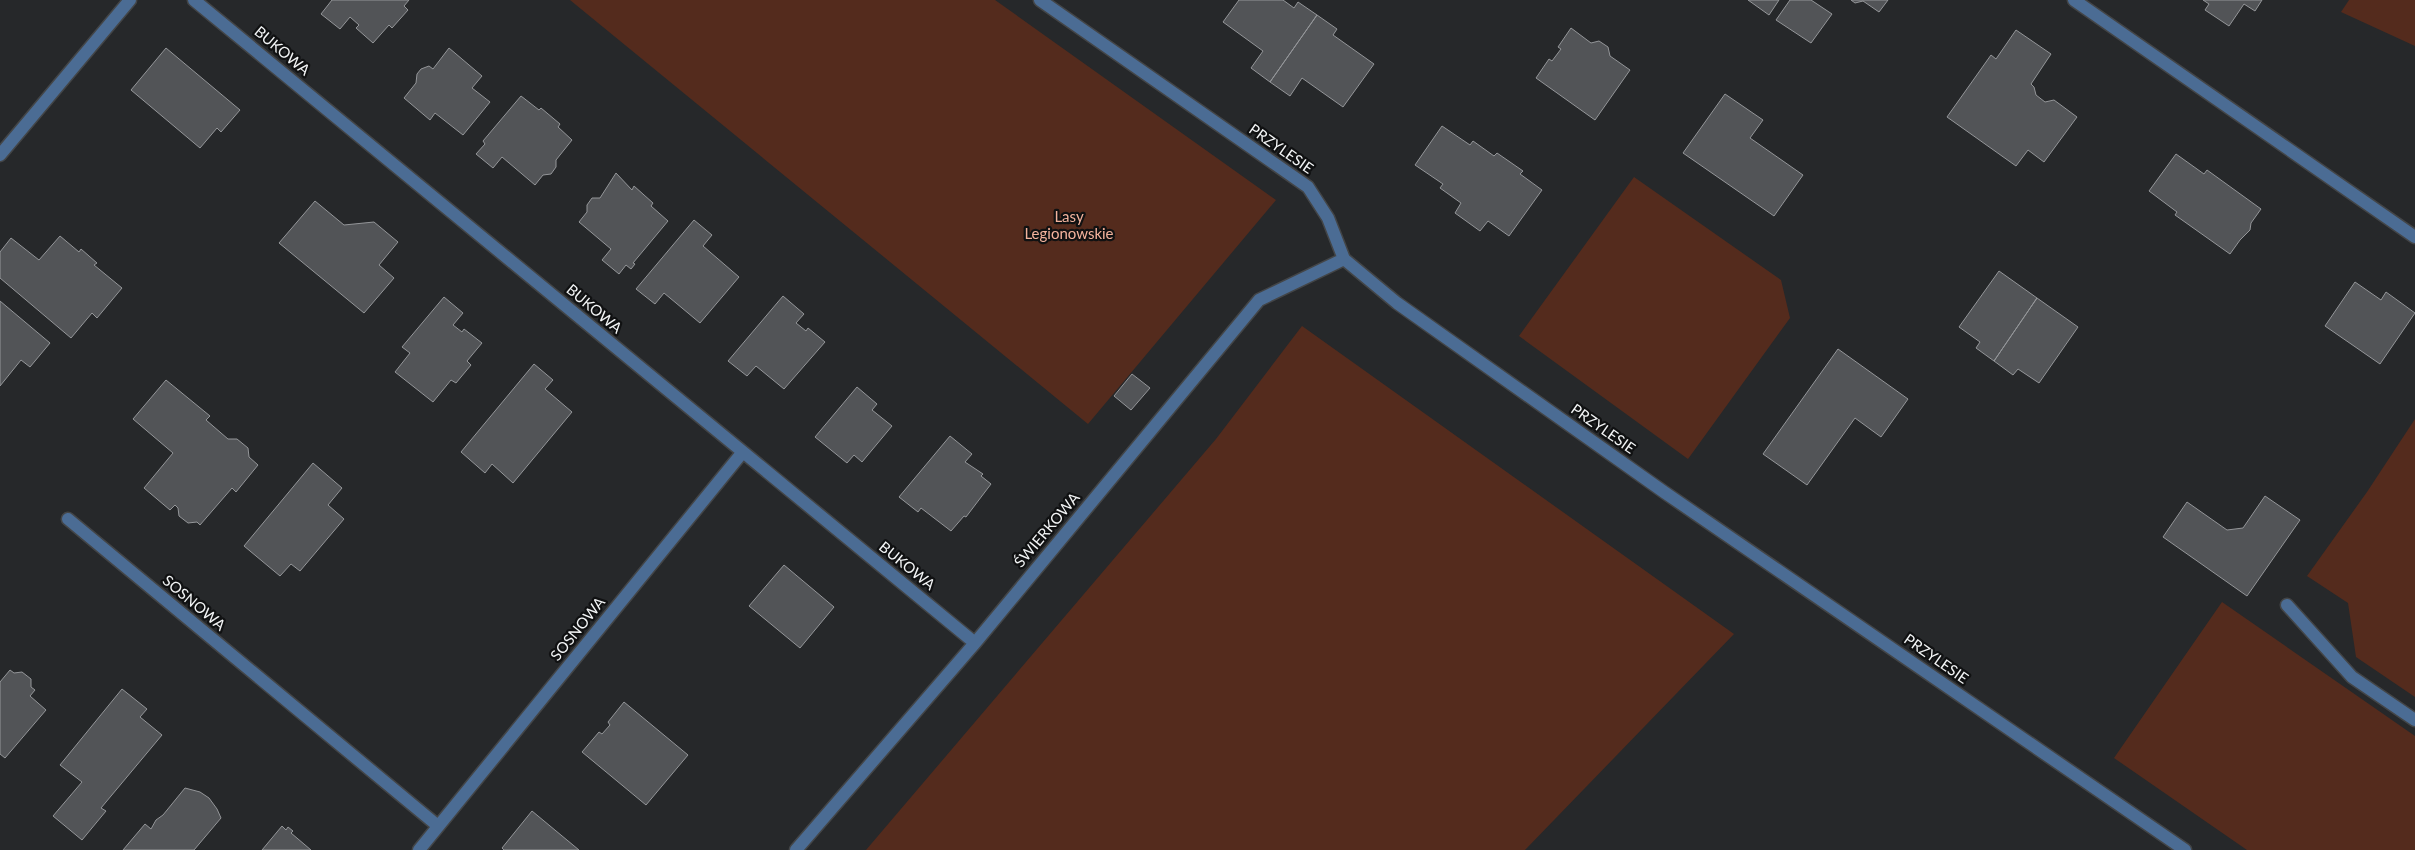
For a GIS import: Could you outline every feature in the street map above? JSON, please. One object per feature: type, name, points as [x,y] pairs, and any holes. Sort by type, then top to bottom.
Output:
[{"type":"street","points":[[0,155],[130,0]]},
{"type":"street","name":"BUKOWA","points":[[194,0],[975,643]]},
{"type":"street","name":"PRZYLESIE","points":[[1040,0],[1308,187],[1328,218],[1344,259],[1397,303],[1664,492],[2185,850]]},
{"type":"street","points":[[2074,0],[2415,237]]},
{"type":"street","name":"ŚWIERKOWA","points":[[796,850],[975,643],[1259,300],[1344,259]]},
{"type":"street","name":"SOSNOWA","points":[[419,850],[742,452]]},
{"type":"street","name":"SOSNOWA","points":[[68,519],[438,826]]},
{"type":"street","points":[[2287,606],[2352,677],[2415,720]]},
{"type":"green space","name":"Lasy Legionowskie","points":[[570,0],[995,0],[1276,200],[1088,424]]},
{"type":"green space","points":[[2349,0],[2415,0],[2415,46],[2341,12]]},
{"type":"green space","points":[[1634,177],[1781,280],[1790,318],[1688,459],[1519,336]]},
{"type":"green space","points":[[1302,326],[1734,634],[1525,850],[866,850],[1216,439]]},
{"type":"green space","points":[[2415,419],[2415,697],[2356,657],[2348,603],[2307,576],[2367,492]]},
{"type":"green space","points":[[2222,602],[2415,736],[2415,850],[2247,850],[2114,758]]},
{"type":"building","points":[[332,0],[409,0],[404,6],[408,10],[392,28],[389,25],[373,43],[356,28],[359,25],[350,17],[340,29],[321,14]]},
{"type":"building","points":[[1239,0],[1283,0],[1294,8],[1298,2],[1317,15],[1270,82],[1251,68],[1263,51],[1223,22]]},
{"type":"building","points":[[1748,0],[1779,0],[1769,15]]},
{"type":"building","points":[[1790,0],[1811,0],[1832,14],[1811,43],[1776,20]]},
{"type":"building","points":[[1851,0],[1888,0],[1879,12],[1863,1],[1855,3]]},
{"type":"building","points":[[2203,0],[2262,0],[2255,11],[2244,4],[2229,26],[2205,10],[2209,4]]},
{"type":"building","points":[[1317,15],[1337,29],[1333,35],[1374,64],[1343,107],[1302,78],[1290,96],[1270,82]]},
{"type":"building","points":[[1571,28],[1591,43],[1599,41],[1608,47],[1610,56],[1630,70],[1595,120],[1536,78],[1549,59],[1552,61],[1561,49],[1558,47]]},
{"type":"building","points":[[2016,30],[2051,54],[2031,84],[2036,95],[2045,102],[2054,100],[2077,117],[2044,162],[2028,150],[2016,166],[1947,117],[1991,55],[1996,59]]},
{"type":"building","points":[[166,48],[240,110],[221,132],[217,128],[200,148],[131,90]]},
{"type":"building","points":[[449,48],[482,76],[472,88],[490,102],[463,135],[435,113],[430,120],[404,98],[416,83],[417,74],[421,69],[429,66],[433,69]]},
{"type":"building","points":[[1725,94],[1763,120],[1750,138],[1803,175],[1774,216],[1683,153]]},
{"type":"building","points":[[521,96],[539,110],[541,108],[560,124],[558,127],[572,140],[556,160],[556,167],[551,174],[543,175],[535,185],[502,157],[493,168],[476,154],[485,144],[483,141]]},
{"type":"building","points":[[1442,126],[1470,145],[1473,141],[1494,156],[1497,153],[1523,171],[1520,174],[1542,190],[1509,236],[1488,221],[1480,231],[1455,213],[1461,203],[1440,188],[1443,184],[1415,165]]},
{"type":"building","points":[[2176,154],[2204,174],[2207,170],[2261,209],[2251,223],[2250,230],[2230,254],[2175,215],[2177,212],[2149,191]]},
{"type":"building","points":[[616,173],[632,190],[634,186],[653,203],[651,206],[668,221],[633,263],[635,264],[631,269],[626,265],[619,274],[602,260],[611,249],[579,222],[587,212],[587,205],[592,198],[600,198]]},
{"type":"building","points":[[315,201],[344,225],[374,222],[398,242],[379,265],[394,278],[364,313],[279,243]]},
{"type":"building","points":[[694,220],[712,235],[703,246],[739,277],[700,323],[664,293],[655,304],[636,289]]},
{"type":"building","points":[[60,236],[79,252],[81,249],[97,263],[94,265],[122,288],[97,318],[92,313],[71,338],[0,278],[0,252],[11,238],[39,260]]},
{"type":"building","points":[[1999,271],[2037,298],[1994,361],[1976,348],[1980,342],[1959,327]]},
{"type":"building","points":[[2355,282],[2381,300],[2386,292],[2415,313],[2380,364],[2325,326]]},
{"type":"building","points":[[783,296],[804,314],[796,323],[806,331],[808,328],[825,342],[784,389],[756,366],[747,376],[728,361]]},
{"type":"building","points":[[444,297],[463,313],[453,325],[462,332],[464,329],[482,343],[467,361],[471,365],[456,383],[451,380],[433,402],[395,372],[410,353],[402,347]]},
{"type":"building","points":[[2037,298],[2078,327],[2039,383],[2018,369],[2013,375],[1994,361]]},
{"type":"building","points":[[0,301],[50,343],[30,367],[21,360],[0,386]]},
{"type":"building","points":[[1838,349],[1908,399],[1881,437],[1855,418],[1807,485],[1763,454]]},
{"type":"building","points":[[534,364],[553,380],[545,389],[572,412],[513,483],[492,464],[485,473],[461,452]]},
{"type":"building","points":[[1132,374],[1150,388],[1131,410],[1114,396]]},
{"type":"building","points":[[166,380],[210,416],[206,420],[228,439],[237,439],[248,448],[249,457],[258,465],[236,492],[232,488],[200,525],[197,522],[188,523],[179,516],[178,508],[175,505],[170,510],[144,488],[173,453],[133,419]]},
{"type":"building","points":[[857,387],[877,404],[872,410],[892,426],[862,462],[854,455],[847,463],[815,437]]},
{"type":"building","points":[[950,436],[972,454],[965,462],[983,474],[981,476],[991,484],[966,517],[964,516],[951,531],[921,508],[918,512],[899,497]]},
{"type":"building","points":[[313,463],[342,488],[328,505],[344,519],[300,571],[291,564],[280,576],[244,546]]},
{"type":"building","points":[[2265,496],[2300,520],[2247,596],[2163,537],[2187,502],[2227,530],[2243,528]]},
{"type":"building","points":[[784,565],[834,607],[800,648],[749,606]]},
{"type":"building","points":[[10,670],[14,673],[22,672],[31,679],[31,687],[35,690],[30,696],[46,710],[5,758],[0,754],[0,682]]},
{"type":"building","points":[[122,689],[147,709],[140,717],[162,735],[101,808],[106,811],[82,840],[53,816],[82,782],[60,765]]},
{"type":"building","points":[[624,702],[688,755],[646,805],[582,752],[599,732],[602,734],[610,725],[608,722]]},
{"type":"building","points":[[185,788],[200,792],[209,798],[221,818],[194,850],[123,850],[145,824],[151,829],[156,820],[163,815]]},
{"type":"building","points":[[532,811],[579,850],[504,850],[502,848]]},
{"type":"building","points":[[282,826],[286,830],[288,827],[293,831],[291,833],[311,850],[262,850]]}]
